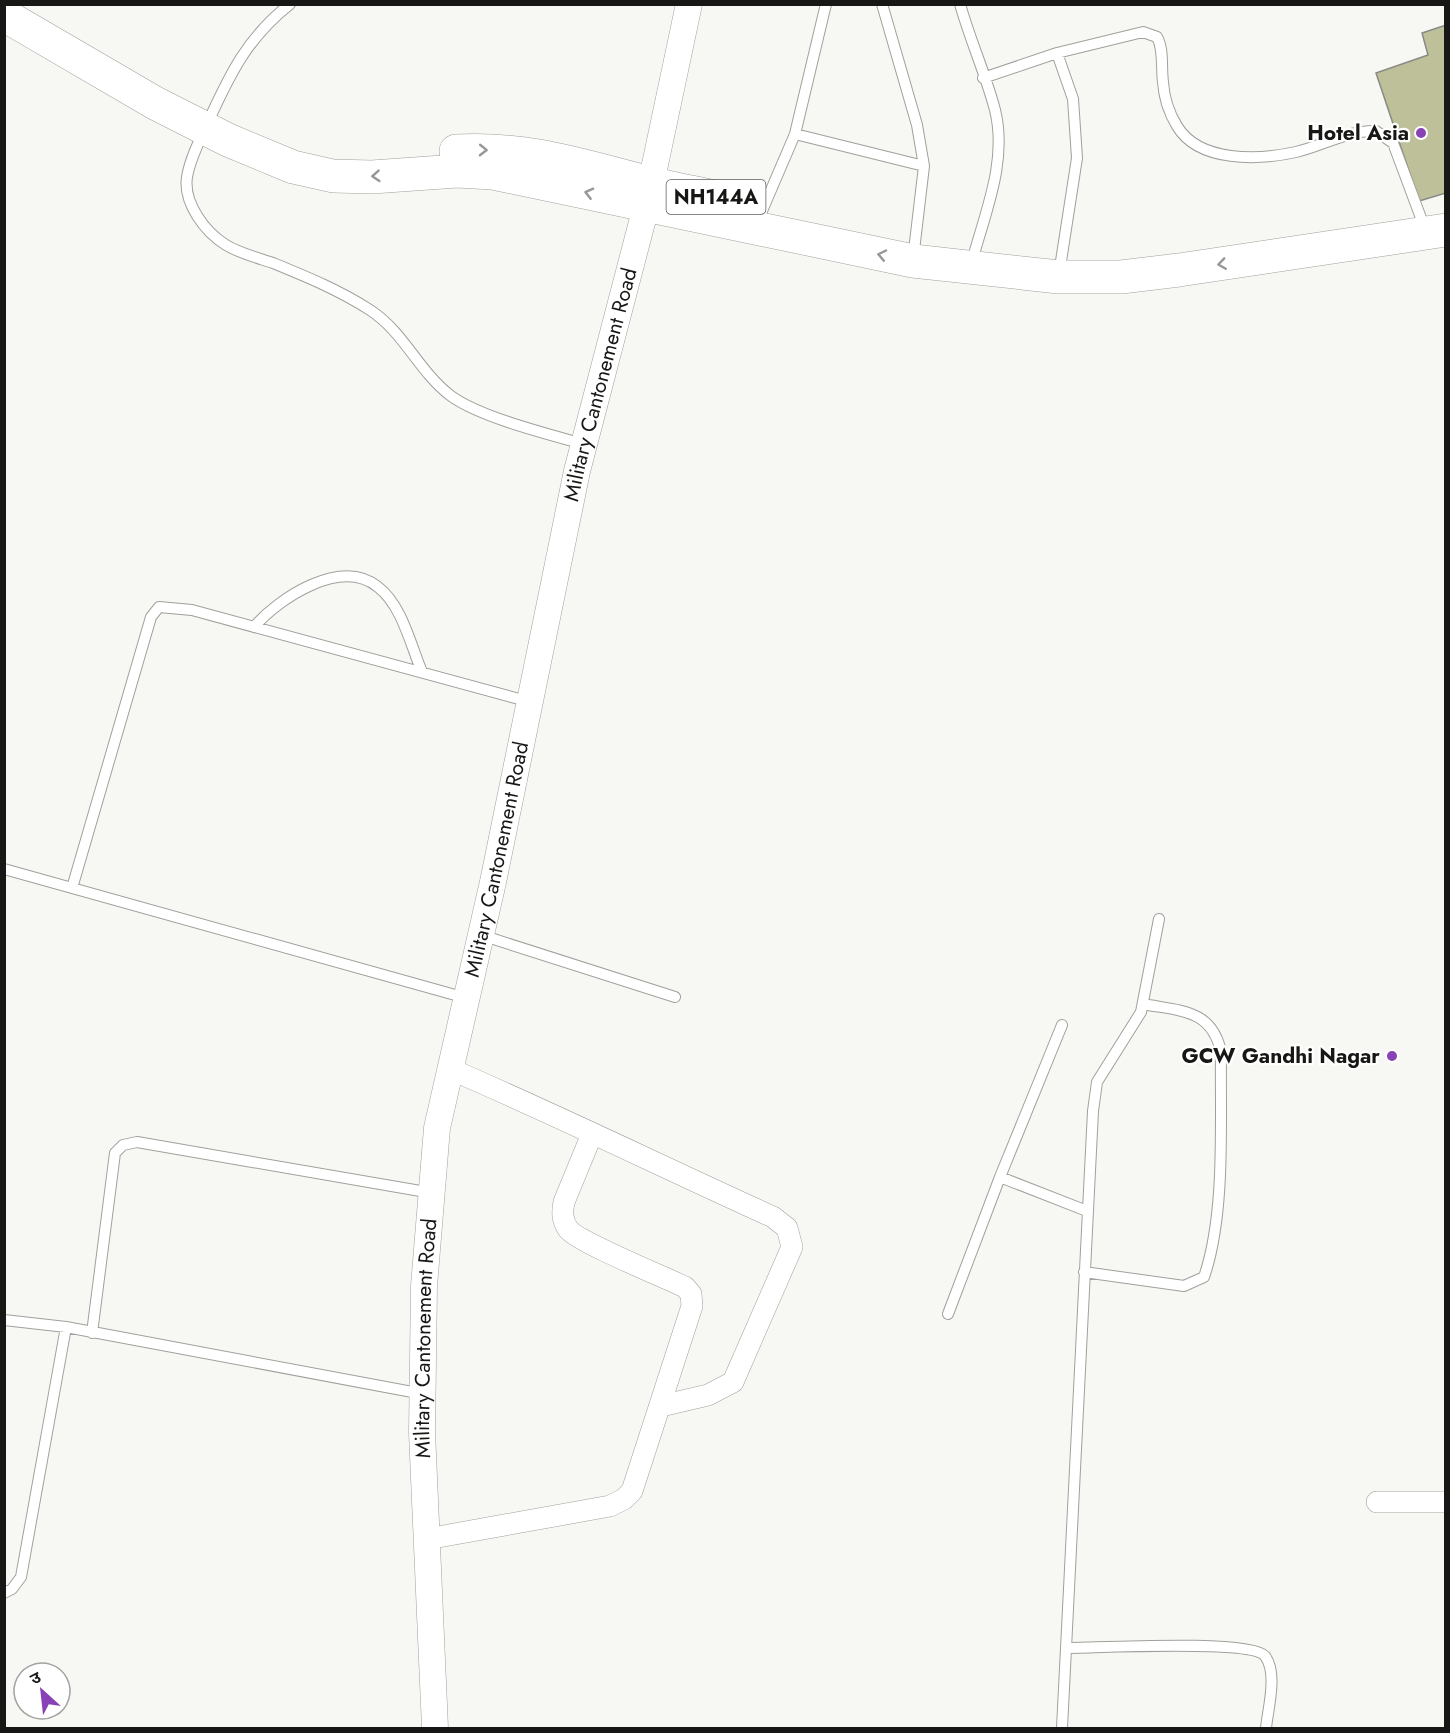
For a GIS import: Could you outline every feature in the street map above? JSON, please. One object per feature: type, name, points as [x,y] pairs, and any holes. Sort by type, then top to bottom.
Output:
[{"type":"highway","name":"NH144A","points":[[20,4],[209,121]]},
{"type":"highway","name":"NH144A","points":[[4,15],[293,167],[333,176],[372,177],[457,171],[493,173],[649,195],[915,250],[1121,277],[1179,270],[1437,221]]},
{"type":"street","name":"Military Cantonement Road","points":[[435,1728],[423,1394],[424,1286],[436,1128],[481,934],[584,444],[649,195],[689,4]]},
{"type":"street","points":[[450,1069],[556,1115],[592,1134],[773,1217],[787,1228],[792,1247],[733,1382],[708,1395],[661,1406]]},
{"type":"street","points":[[427,1539],[620,1503],[632,1491],[661,1406],[692,1306],[692,1299],[685,1287],[578,1237],[564,1222],[562,1212],[564,1202],[592,1134]]},
{"type":"street","points":[[1377,1502],[1446,1502]]},
{"type":"lane","points":[[290,4],[254,37],[228,77],[187,178],[188,191],[197,217],[226,245],[344,292],[382,318],[417,362],[452,396],[494,416],[584,444]]},
{"type":"lane","points":[[760,217],[795,134],[826,4]]},
{"type":"lane","points":[[882,4],[917,125],[924,166],[915,250]]},
{"type":"lane","points":[[960,4],[995,110],[998,159],[972,259]]},
{"type":"lane","points":[[983,78],[1057,53],[1143,32],[1157,37],[1167,107],[1178,128],[1190,141],[1205,150],[1229,155],[1254,156],[1296,152],[1350,135],[1376,131],[1386,136],[1393,144],[1437,221]]},
{"type":"lane","points":[[1057,53],[1073,99],[1077,158],[1060,269]]},
{"type":"lane","points":[[795,134],[924,166]]},
{"type":"lane","points":[[254,627],[268,611],[306,587],[339,578],[366,580],[378,587],[389,598],[422,672]]},
{"type":"lane","points":[[72,888],[154,613],[164,606],[192,610],[530,702]]},
{"type":"lane","points":[[4,869],[466,998]]},
{"type":"lane","points":[[1062,1728],[1093,1111],[1097,1082],[1143,1004],[1159,919]]},
{"type":"lane","points":[[481,934],[675,997]]},
{"type":"lane","points":[[1084,1272],[1185,1286],[1204,1277],[1209,1262],[1215,1220],[1220,1145],[1218,1040],[1213,1028],[1203,1019],[1184,1011],[1143,1004]]},
{"type":"lane","points":[[948,1314],[1000,1177],[1062,1026]]},
{"type":"lane","points":[[92,1333],[115,1153],[123,1145],[137,1142],[432,1193]]},
{"type":"lane","points":[[1000,1177],[1087,1211]]},
{"type":"lane","points":[[4,1320],[66,1327],[423,1394]]},
{"type":"lane","points":[[4,1593],[12,1589],[21,1577],[66,1327]]},
{"type":"lane","points":[[1067,1648],[1188,1645],[1248,1648],[1263,1653],[1269,1662],[1271,1686],[1266,1728]]},
{"type":"building","name":"Hotel Asia","points":[[1446,25],[1446,193],[1419,201],[1376,73],[1428,55],[1422,33]]},
{"type":"place","name":"Hotel Asia","points":[[1421,133]]},
{"type":"place","name":"GCW Gandhi Nagar","points":[[1392,1056]]}]
